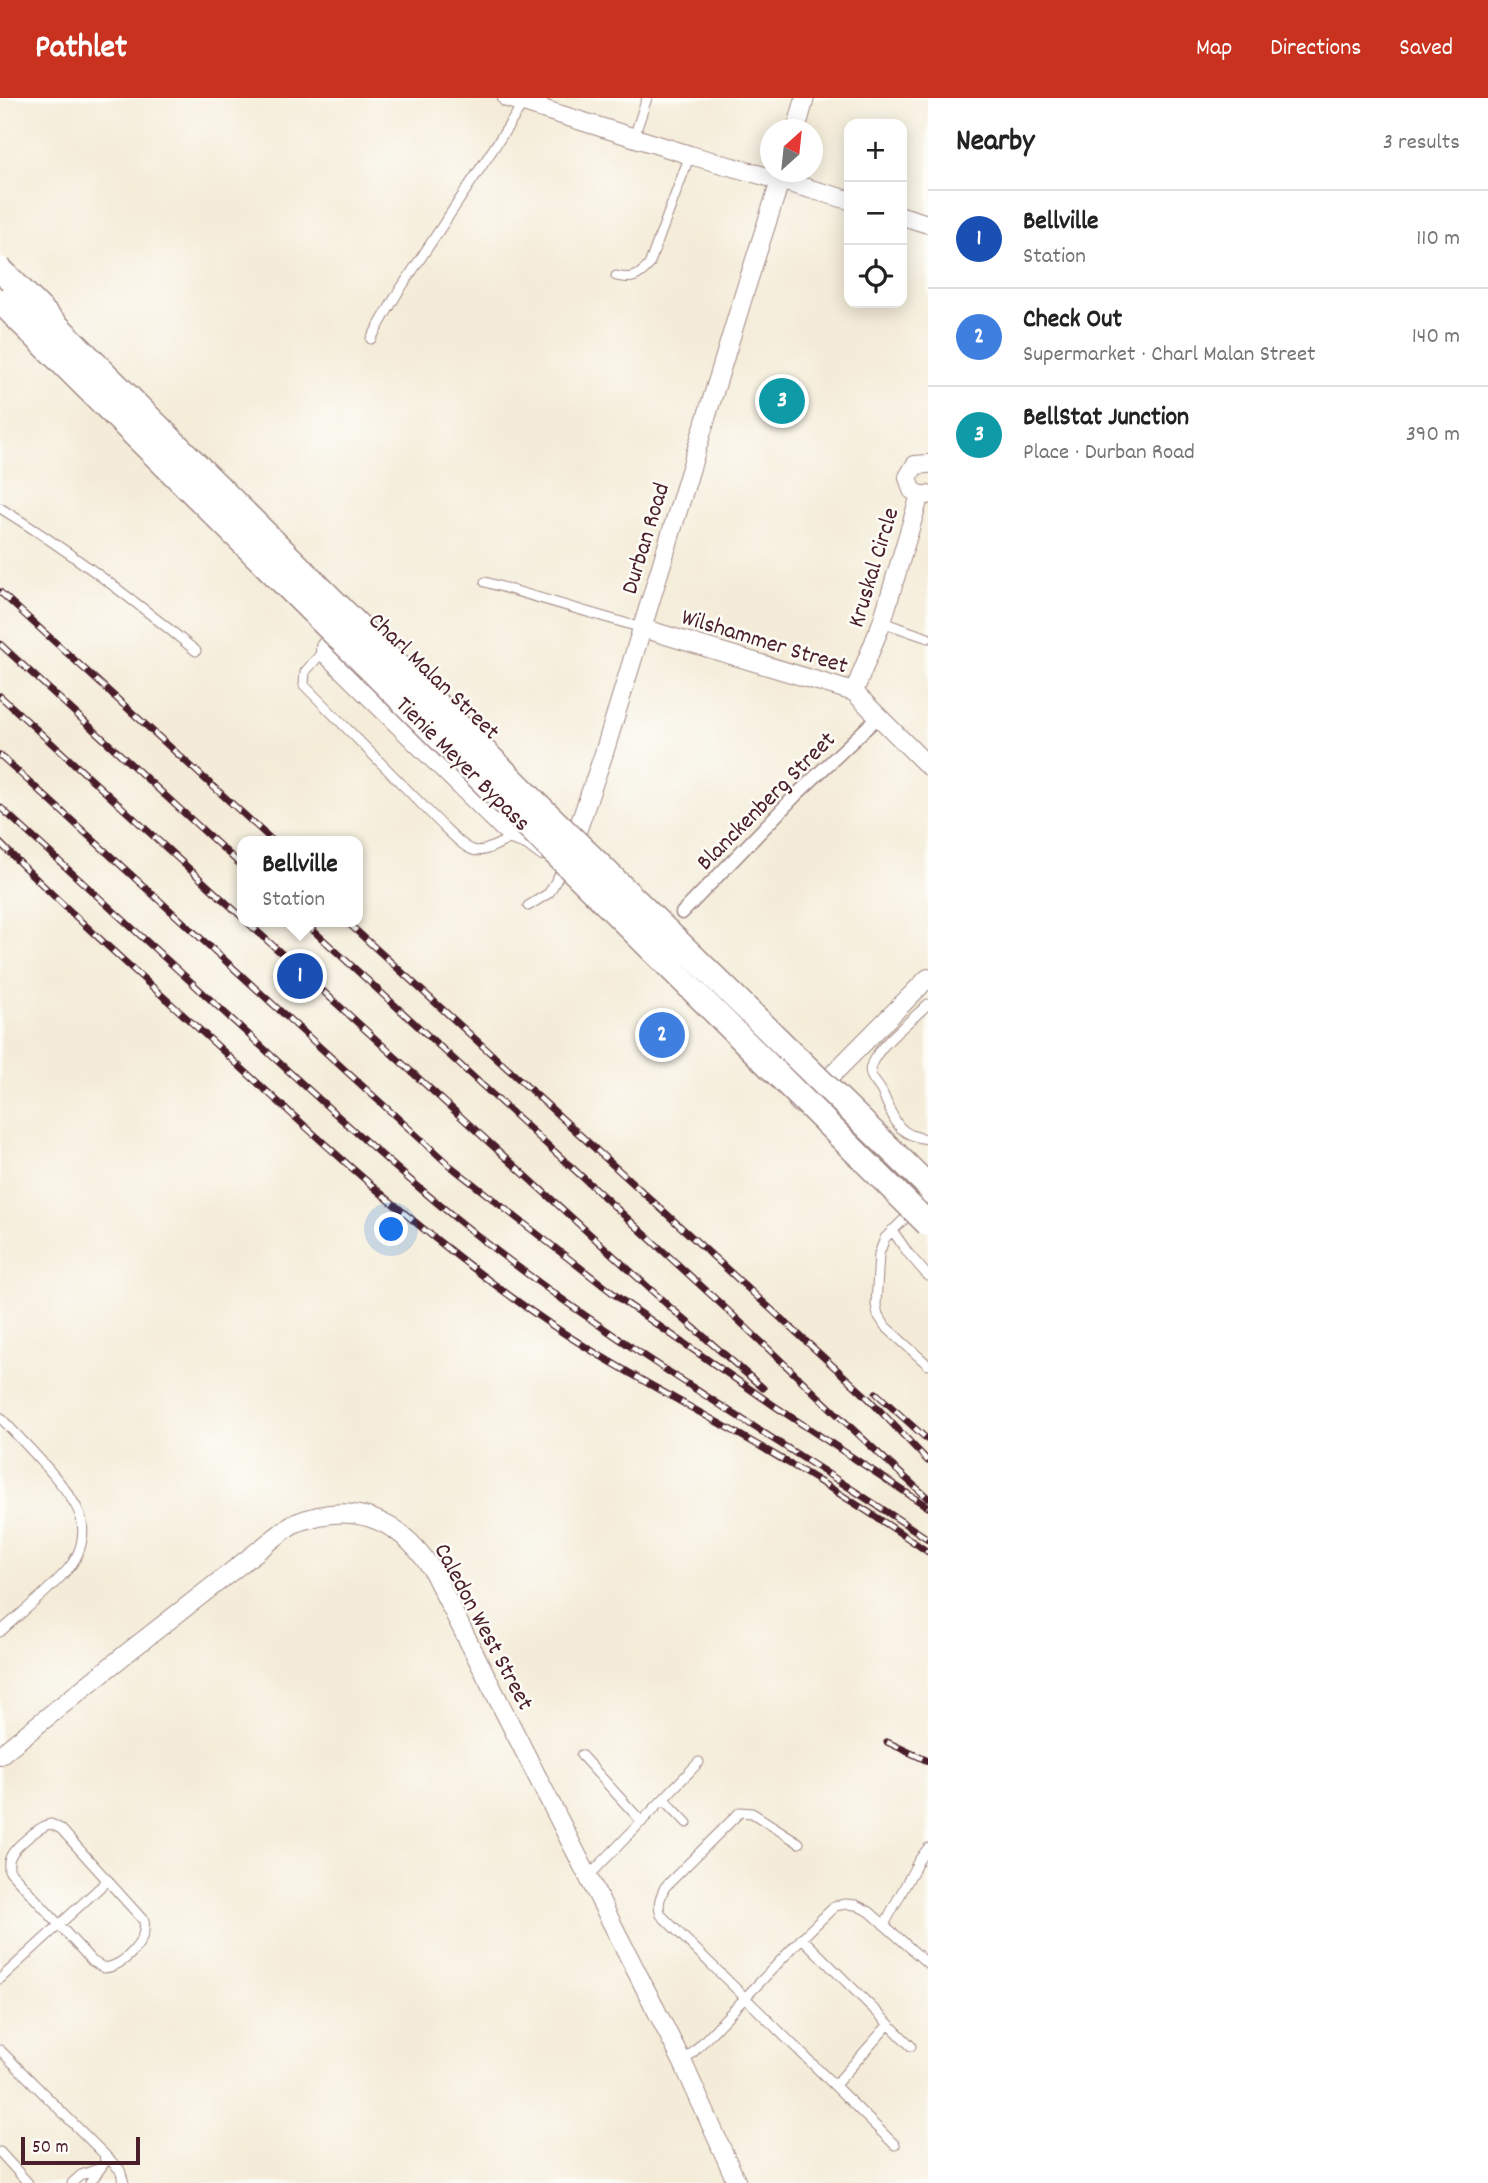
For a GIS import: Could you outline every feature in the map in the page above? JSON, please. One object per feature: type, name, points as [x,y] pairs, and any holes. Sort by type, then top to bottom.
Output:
[{"type":"main road","name":"Tienie Meyer Bypass","points":[[0,269],[532,799],[928,1186]]},
{"type":"main road","name":"Tienie Meyer Bypass","points":[[0,301],[928,1224]]},
{"type":"street","points":[[799,119],[805,98]]},
{"type":"street","points":[[515,101],[760,175]]},
{"type":"street","name":"Durban Road","points":[[563,868],[604,753],[739,307],[780,182]]},
{"type":"street","points":[[799,182],[844,198]]},
{"type":"street","points":[[907,218],[928,224]]},
{"type":"street","name":"Kruskal Circle","points":[[854,692],[924,495],[912,490],[908,477],[915,466],[928,464]]},
{"type":"street","name":"Charl Malan Street","points":[[324,650],[349,625],[354,626],[817,1090]]},
{"type":"street","name":"Wilshammer Street","points":[[642,628],[854,692],[928,766]]},
{"type":"street","points":[[324,650],[504,829],[529,841],[599,902],[801,1105],[928,978]]},
{"type":"street","name":"Blanckenberg Street","points":[[682,914],[796,795],[878,717]]},
{"type":"street","name":"Caledon West Street","points":[[0,1755],[291,1525],[325,1514],[359,1515],[393,1528],[420,1552],[430,1568],[683,2063],[737,2183]]},
{"type":"lane","points":[[635,137],[647,98]]},
{"type":"lane","points":[[370,339],[515,101]]},
{"type":"lane","points":[[616,276],[636,278],[649,265],[690,155]]},
{"type":"lane","points":[[0,508],[123,593],[196,651]]},
{"type":"lane","points":[[485,582],[642,628]]},
{"type":"lane","points":[[881,622],[928,638]]},
{"type":"lane","points":[[324,650],[305,672],[304,685],[459,841],[472,851],[484,852],[515,836]]},
{"type":"lane","name":"Durban Road","points":[[528,906],[549,893],[563,868]]},
{"type":"lane","points":[[928,1004],[883,1048],[870,1069],[892,1118],[916,1138],[928,1139]]},
{"type":"lane","points":[[928,1196],[885,1238],[879,1254],[876,1305],[878,1315],[886,1327],[928,1365]]},
{"type":"lane","points":[[892,1230],[928,1276]]},
{"type":"lane","points":[[0,1417],[72,1499],[82,1521],[83,1536],[80,1549],[68,1568],[0,1632]]},
{"type":"lane","points":[[581,1755],[642,1822]]},
{"type":"lane","points":[[589,1877],[699,1762]]},
{"type":"lane","points":[[664,1799],[687,1823]]},
{"type":"lane","points":[[799,1843],[752,1813],[740,1812],[665,1887],[659,1909],[661,1915],[895,2145]]},
{"type":"lane","points":[[51,1824],[61,1829],[108,1880],[140,1915],[146,1929],[141,1942],[117,1965],[104,1968],[97,1965],[13,1875],[8,1865],[9,1858],[41,1827],[51,1824]]},
{"type":"lane","points":[[884,1925],[928,1848]]},
{"type":"lane","points":[[0,1979],[108,1880]]},
{"type":"lane","points":[[683,2063],[835,1906],[856,1905],[870,1912],[928,1964]]},
{"type":"lane","points":[[802,1938],[911,2046]]},
{"type":"lane","points":[[835,2085],[889,2024]]},
{"type":"lane","points":[[0,2050],[120,2171],[124,2183]]},
{"type":"lane","points":[[0,2152],[28,2183]]},
{"type":"lane","points":[[90,2183],[105,2162],[103,2153]]},
{"type":"lane","points":[[72,2183],[81,2175],[99,2168]]},
{"type":"railway","points":[[0,592],[268,836]]},
{"type":"railway","points":[[0,644],[237,861]]},
{"type":"railway","points":[[0,696],[237,912]]},
{"type":"railway","points":[[0,755],[449,1165],[623,1301],[773,1405],[928,1507]]},
{"type":"railway","points":[[0,807],[353,1130],[493,1248],[653,1362],[928,1539]]},
{"type":"railway","points":[[0,843],[302,1124],[464,1261],[572,1338],[807,1474],[928,1552]]},
{"type":"railway","points":[[252,927],[671,1308],[763,1388]]},
{"type":"railway","points":[[309,927],[928,1498]]},
{"type":"railway","points":[[352,927],[867,1397],[928,1461]]},
{"type":"railway","points":[[876,1393],[928,1440]]},
{"type":"railway","points":[[887,1742],[928,1761]]},
{"type":"place","name":"BellStat Junction","points":[[782,401]]},
{"type":"place","name":"Bellville","points":[[300,976]]},
{"type":"place","name":"Check Out","points":[[662,1035]]}]
